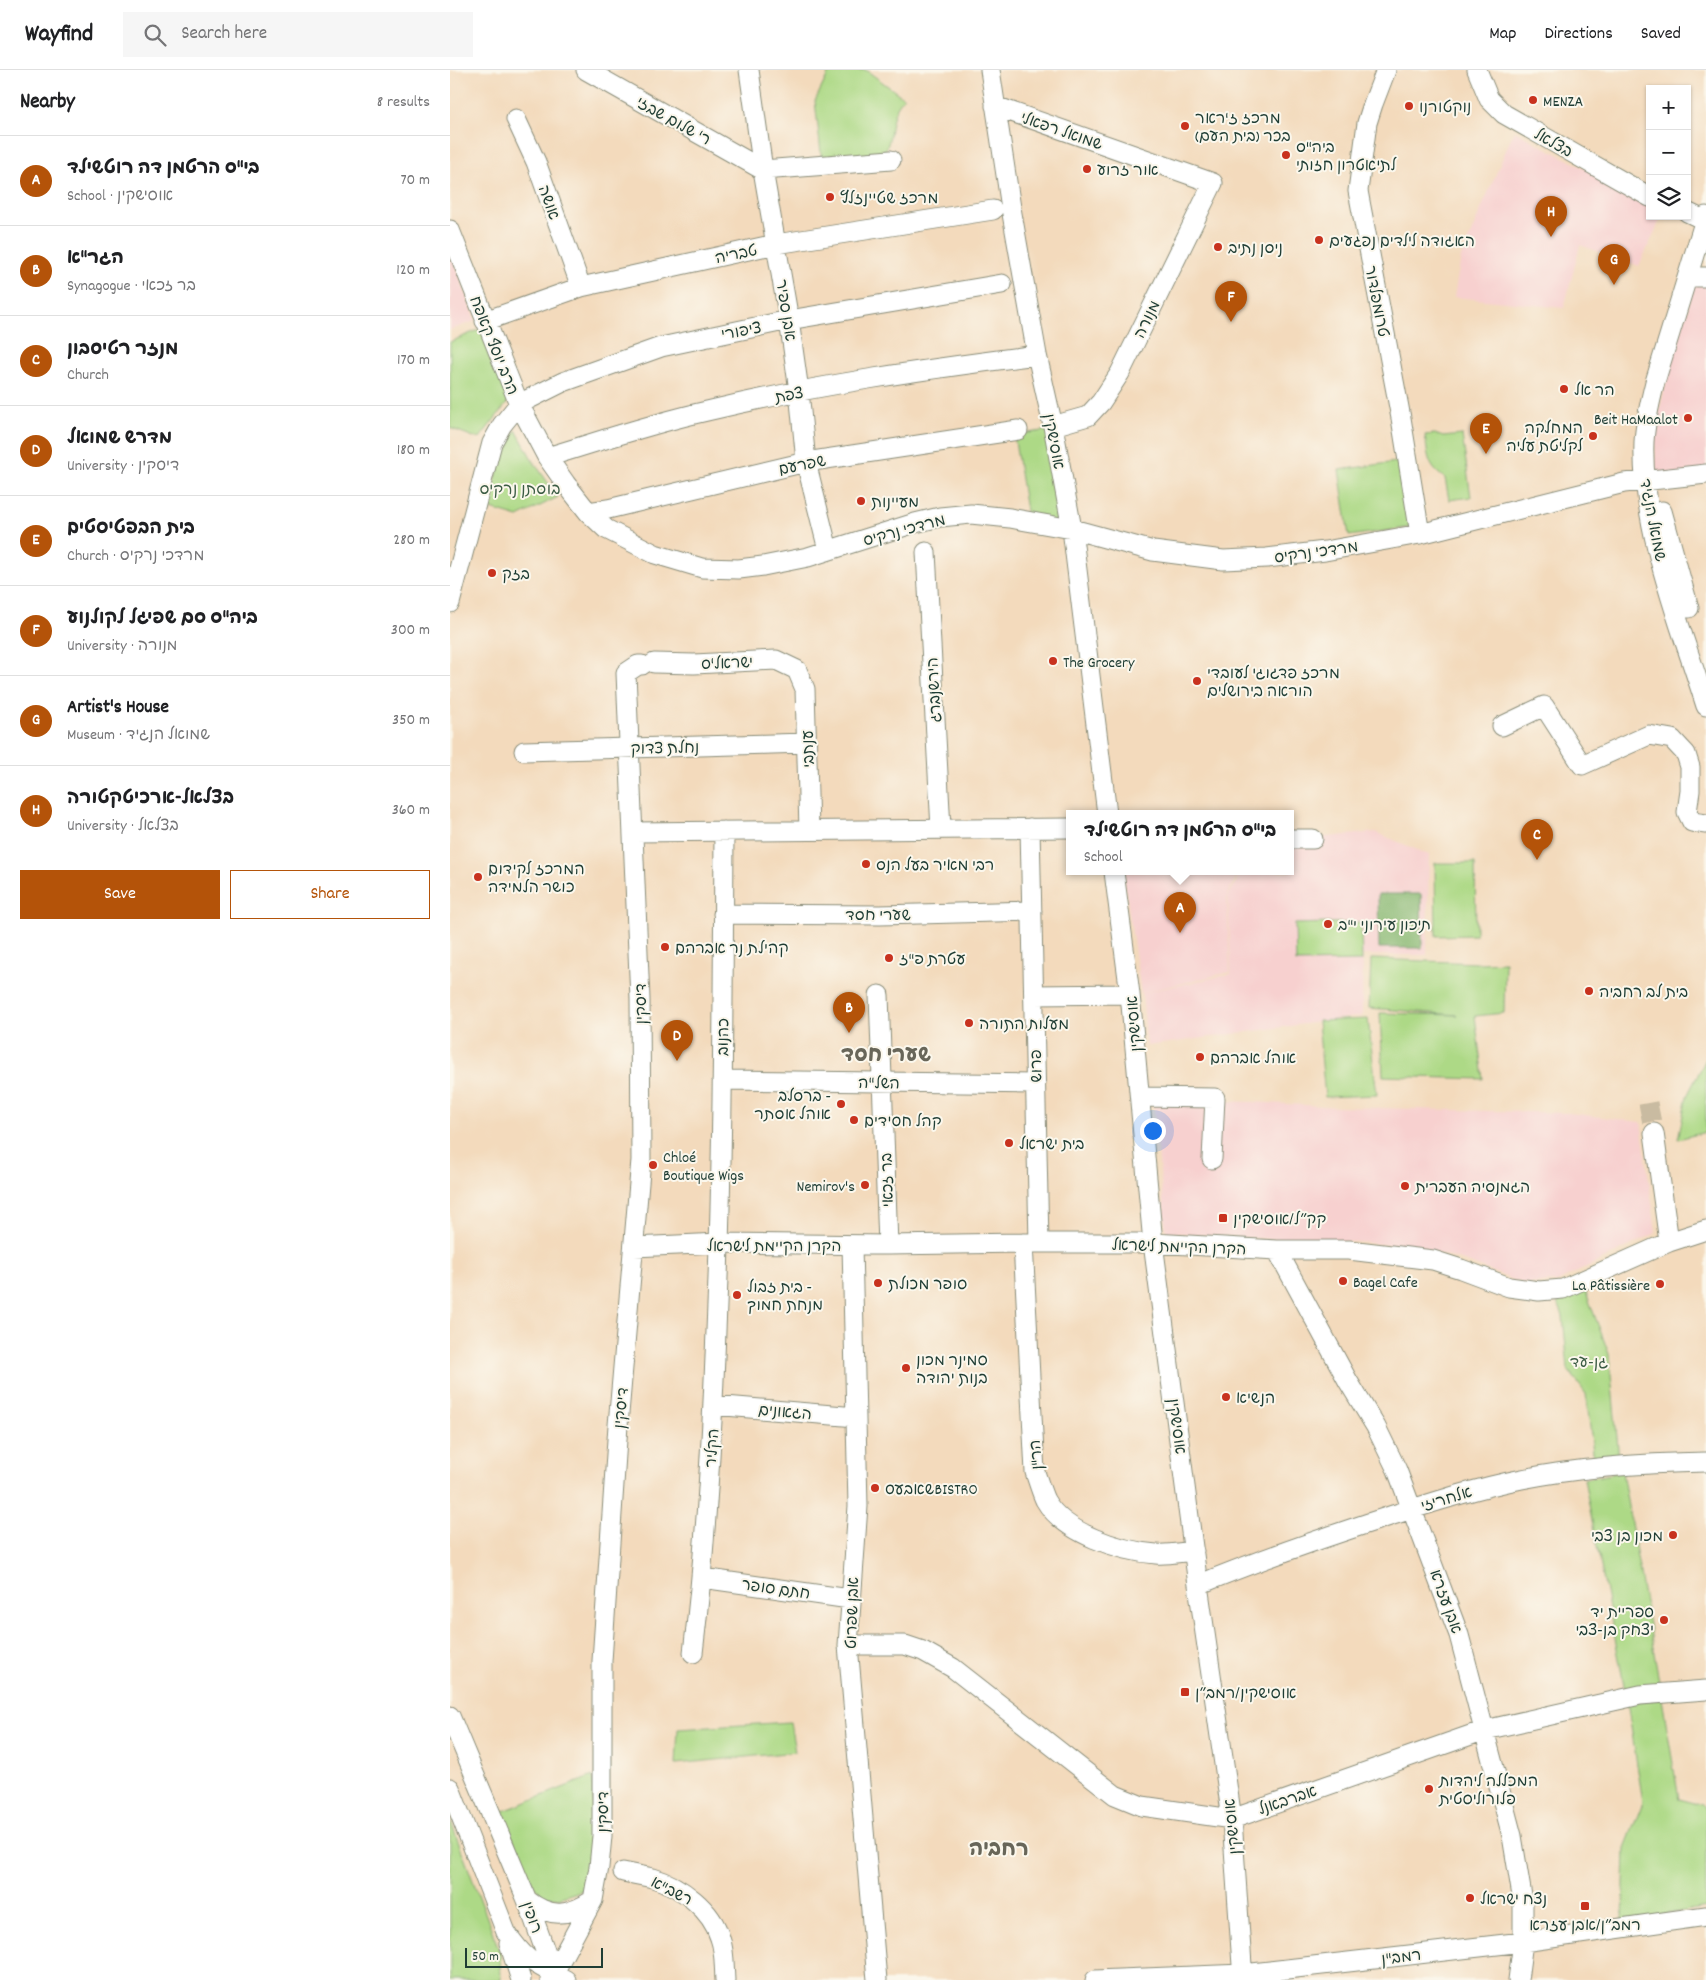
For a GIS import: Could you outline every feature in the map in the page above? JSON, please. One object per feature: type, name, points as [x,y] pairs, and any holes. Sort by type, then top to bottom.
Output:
[{"type":"street","name":"ר' שלום שבזי","points":[[586,70],[763,170]]},
{"type":"street","name":"אבן ספיר","points":[[749,70],[763,170],[800,392],[806,462],[828,550]]},
{"type":"street","name":"אוסישקין","points":[[990,70],[1037,355],[1053,426],[1072,529],[1107,810]]},
{"type":"street","name":"טרומפלדור","points":[[1386,70],[1367,123],[1358,191],[1401,418],[1420,534]]},
{"type":"street","name":"בצלאל","points":[[1477,70],[1489,99],[1504,114],[1646,195]]},
{"type":"street","name":"שמואל רפאלי","points":[[995,106],[1213,183]]},
{"type":"street","name":"אושה","points":[[516,119],[536,162],[581,287]]},
{"type":"street","points":[[763,170],[891,160]]},
{"type":"street","name":"מנורה","points":[[1053,426],[1088,416],[1102,402],[1120,373],[1213,183]]},
{"type":"street","name":"טבריה","points":[[485,321],[581,287],[776,244],[993,210]]},
{"type":"street","name":"שמואל הנגיד","points":[[1699,216],[1649,407],[1644,442],[1650,479],[1656,543],[1706,706]]},
{"type":"street","name":"הרב יוסף קאפח","points":[[450,230],[519,404]]},
{"type":"street","name":"שמואל הנגיד","points":[[1706,250],[1702,277],[1665,387],[1657,421],[1650,479],[1706,664]]},
{"type":"street","name":"ציפורי","points":[[519,404],[563,382],[661,347],[789,320],[1002,284]]},
{"type":"street","name":"צפת","points":[[547,457],[706,411],[800,392],[950,366],[1037,355]]},
{"type":"street","points":[[450,603],[492,443],[502,425],[519,404]]},
{"type":"street","name":"מרדכי נרקיס","points":[[519,404],[547,457],[588,512],[606,529],[655,554],[702,568],[739,569],[808,557],[915,523],[963,514],[1010,518],[1072,529],[1153,551],[1224,560],[1267,558],[1325,551],[1420,534],[1611,486],[1650,479],[1706,474]]},
{"type":"street","name":"שפרעם","points":[[588,512],[608,509],[806,462],[1018,430]]},
{"type":"street","name":"הירשנברג","points":[[926,552],[941,829]]},
{"type":"street","name":"ישראל'ס","points":[[641,667],[776,660],[797,670]]},
{"type":"street","name":"דיסקין","points":[[557,1978],[593,1900],[602,1836],[602,1661],[618,1425],[641,1160],[640,999],[630,748],[641,667]]},
{"type":"street","name":"ענתבי","points":[[797,670],[806,689],[809,830]]},
{"type":"street","points":[[1502,726],[1544,706],[1582,765],[1649,735],[1672,739],[1686,754],[1690,766],[1690,791],[1687,812],[1692,822],[1706,824]]},
{"type":"street","name":"נחלת צדוק","points":[[524,751],[806,744]]},
{"type":"street","name":"פרוש","points":[[1030,828],[1036,1084],[1031,1243]]},
{"type":"street","points":[[634,832],[1066,828]]},
{"type":"street","name":"כהנוב","points":[[720,1243],[724,831]]},
{"type":"street","points":[[1294,839],[1314,840]]},
{"type":"street","name":"אוסישקין","points":[[1114,875],[1130,994],[1153,1243],[1198,1585],[1232,1819],[1243,1977]]},
{"type":"street","name":"שערי חסד","points":[[724,914],[880,915],[1032,912]]},
{"type":"street","points":[[1034,995],[1130,994]]},
{"type":"street","name":"בר זכאי","points":[[879,995],[888,1245]]},
{"type":"street","name":"השל\"ה","points":[[722,1080],[1036,1084]]},
{"type":"street","points":[[1140,1097],[1215,1098],[1212,1159]]},
{"type":"street","points":[[1654,1133],[1669,1242]]},
{"type":"street","name":"הקרן הקיימת לישראל","points":[[634,1247],[720,1243],[852,1245],[1153,1243],[1277,1250],[1349,1250],[1423,1259],[1461,1269],[1509,1288],[1539,1290],[1563,1289],[1669,1242],[1706,1230]]},
{"type":"street","name":"הקליר","points":[[693,1653],[702,1578],[713,1405],[720,1243]]},
{"type":"street","name":"הר\"ן","points":[[1031,1243],[1035,1472],[1046,1502],[1075,1530],[1105,1543],[1157,1554],[1194,1551]]},
{"type":"street","name":"אבן שפרוט","points":[[852,1245],[858,1506],[848,1645],[877,1980]]},
{"type":"street","name":"אבן עזרא","points":[[1277,1250],[1348,1381],[1376,1427],[1397,1470],[1459,1635],[1512,1836],[1523,1902],[1523,1942],[1518,1980]]},
{"type":"street","name":"הגאונים","points":[[713,1405],[856,1417]]},
{"type":"street","name":"אלחריזי","points":[[1198,1585],[1334,1534],[1472,1490],[1523,1479],[1614,1466],[1706,1462]]},
{"type":"street","name":"חתם סופר","points":[[702,1578],[850,1599]]},
{"type":"street","name":"אברבאנל","points":[[848,1645],[905,1645],[923,1651],[953,1668],[1115,1795],[1142,1806],[1232,1819],[1485,1730],[1640,1695],[1706,1690]]},
{"type":"street","name":"רופין","points":[[450,1716],[557,1978]]},
{"type":"street","name":"רופין","points":[[450,1788],[506,1932],[517,1949],[527,1959],[557,1978]]},
{"type":"street","name":"רשב\"א","points":[[622,1872],[655,1878],[688,1895],[708,1912],[720,1937],[724,1958],[725,1980]]},
{"type":"street","points":[[526,1900],[542,1910],[559,1914],[572,1912],[593,1900]]},
{"type":"street","name":"רמב\"ן","points":[[1095,1980],[1243,1977],[1523,1942],[1706,1916]]},
{"type":"street","points":[[506,1932],[521,1980]]},
{"type":"shaded area","points":[[1514,131],[1646,201],[1646,220],[1660,220],[1639,266],[1580,245],[1564,308],[1454,297],[1461,257]]},
{"type":"shaded area","points":[[450,249],[475,321],[450,330]]},
{"type":"shaded area","points":[[1697,277],[1706,277],[1706,474],[1656,479],[1655,443],[1657,421]]},
{"type":"shaded area","name":"תיכון עירוני י\"ב","points":[[1375,832],[1429,855],[1427,955],[1363,955],[1362,1016],[1147,1046],[1142,993],[1231,974],[1228,894],[1237,881],[1236,875],[1294,875],[1294,841]]},
{"type":"shaded area","points":[[1123,875],[1234,875],[1235,880],[1227,894],[1230,972],[1141,993]]},
{"type":"shaded area","name":"הגמנסיה העברית","points":[[1153,1100],[1569,1113],[1641,1122],[1656,1233],[1557,1282],[1524,1284],[1467,1262],[1420,1248],[1358,1242],[1284,1240],[1166,1232]]},
{"type":"green space","points":[[830,70],[866,70],[904,98],[894,113],[888,145],[880,159],[822,162],[815,101]]},
{"type":"green space","points":[[483,328],[511,398],[479,439],[450,428],[450,342]]},
{"type":"green space","name":"בוסתן נרקיס","points":[[516,430],[533,461],[558,497],[518,517],[488,508],[503,451]]},
{"type":"green space","points":[[1050,430],[1060,524],[1027,517],[1014,435]]},
{"type":"green space","points":[[1435,434],[1443,437],[1462,435],[1471,497],[1449,500],[1445,478],[1439,474],[1429,460],[1425,435]]},
{"type":"green space","points":[[1403,461],[1413,527],[1349,536],[1339,470]]},
{"type":"green space","points":[[1435,863],[1475,863],[1476,935],[1436,936]]},
{"type":"green space","points":[[1378,894],[1421,894],[1422,948],[1379,948]]},
{"type":"green space","points":[[1361,922],[1362,961],[1296,962],[1295,924]]},
{"type":"green space","points":[[1371,959],[1478,963],[1505,962],[1504,1013],[1475,1016],[1483,1079],[1383,1076],[1380,1013],[1457,1015],[1369,1008]]},
{"type":"green space","points":[[1368,1019],[1377,1095],[1325,1097],[1318,1021]]},
{"type":"green space","points":[[1706,1059],[1706,1132],[1678,1139],[1687,1096]]},
{"type":"green space","name":"גן-עד","points":[[1585,1290],[1609,1354],[1619,1459],[1594,1460],[1586,1394],[1568,1369],[1563,1316],[1557,1300]]},
{"type":"green space","points":[[1622,1472],[1660,1687],[1625,1690],[1584,1479]]},
{"type":"green space","points":[[1662,1699],[1679,1799],[1702,1805],[1706,1809],[1706,1907],[1623,1922],[1625,1848],[1643,1802],[1627,1702]]},
{"type":"green space","points":[[790,1722],[795,1752],[676,1764],[678,1729]]},
{"type":"green space","points":[[593,1776],[595,1851],[589,1888],[559,1898],[542,1896],[531,1880],[501,1812]]},
{"type":"green space","points":[[450,1820],[500,1952],[501,1980],[450,1980]]},
{"type":"tunnel","points":[[1648,1103],[1654,1133]]},
{"type":"place","name":"MENZA","points":[[1533,100]]},
{"type":"place","name":"נוקטורנו","points":[[1409,106]]},
{"type":"place","name":"מרכז ז'ראר בכר (בית העם)","points":[[1185,126]]},
{"type":"place","name":"ביה\"ס לתיאטרון חזותי","points":[[1286,155]]},
{"type":"place","name":"אור זרוע","points":[[1087,169]]},
{"type":"place","name":"מרכז שטיינזלץ","points":[[830,197]]},
{"type":"place","name":"בצלאל-ארכיטקטורה","points":[[1551,237]]},
{"type":"place","name":"האגודה לילדים נפגעים","points":[[1319,240]]},
{"type":"place","name":"ניסן נתיב","points":[[1218,247]]},
{"type":"place","name":"Artist's House","points":[[1614,285]]},
{"type":"place","name":"ביה\"ס סם שפיגל לקולנוע","points":[[1231,322]]},
{"type":"place","name":"הר אל","points":[[1564,389]]},
{"type":"place","name":"Beit HaMaalot","points":[[1688,418]]},
{"type":"place","name":"המחלקה לקליטת עליה","points":[[1593,436]]},
{"type":"place","name":"בית הבפטיסטים","points":[[1486,454]]},
{"type":"place","name":"מעיינות","points":[[861,501]]},
{"type":"place","name":"בזק","points":[[492,573]]},
{"type":"place","name":"The Grocery","points":[[1053,661]]},
{"type":"place","name":"מרכז פדגוגי לעובדי הוראה בירושלים","points":[[1197,681]]},
{"type":"place","name":"מנזר רטיסבון","points":[[1537,860]]},
{"type":"place","name":"רבי מאיר בעל הנס","points":[[866,864]]},
{"type":"place","name":"המרכז לקידום כושר הלמידה","points":[[478,877]]},
{"type":"place","name":"תיכון עירוני י\"ב","points":[[1328,924]]},
{"type":"place","name":"בי\"ס הרטמן דה רוטשילד","points":[[1180,933]]},
{"type":"place","name":"קהילת נר אברהם","points":[[665,947]]},
{"type":"place","name":"עטרת פ\"ז","points":[[889,958]]},
{"type":"place","name":"בית לב רחביה","points":[[1589,991]]},
{"type":"place","name":"מעלות התורה","points":[[969,1023]]},
{"type":"place","name":"הגר\"א","points":[[849,1033]]},
{"type":"place","name":"אוהל אברהם","points":[[1200,1057]]},
{"type":"place","name":"מדרש שמואל","points":[[677,1061]]},
{"type":"place","name":"ברסלב - אוהל אסתר","points":[[841,1104]]},
{"type":"place","name":"קהל חסידים","points":[[854,1120]]},
{"type":"place","name":"בית ישראל","points":[[1009,1143]]},
{"type":"place","name":"Chloé Boutique Wigs","points":[[653,1165]]},
{"type":"place","name":"Nemirov's","points":[[865,1185]]},
{"type":"place","name":"הגמנסיה העברית","points":[[1405,1186]]},
{"type":"place","name":"קק״ל/אוסישקין","points":[[1223,1218]]},
{"type":"place","name":"Bagel Cafe","points":[[1343,1281]]},
{"type":"place","name":"סופר מכולת","points":[[878,1283]]},
{"type":"place","name":"La Pâtissière","points":[[1660,1284]]},
{"type":"place","name":"בית זבול - מנחת חמוך","points":[[737,1295]]},
{"type":"place","name":"סמינר מכון בנות יהודה","points":[[906,1368]]},
{"type":"place","name":"הנשיא","points":[[1226,1397]]},
{"type":"place","name":"שאבעסBISTRO","points":[[875,1488]]},
{"type":"place","name":"מכון בן צבי","points":[[1673,1535]]},
{"type":"place","name":"ספריית יד יצחק בן-צבי","points":[[1664,1620]]},
{"type":"place","name":"אוסישקין/רמב״ן","points":[[1185,1692]]},
{"type":"place","name":"המכללה ליהדות פלורוליסטית","points":[[1429,1789]]},
{"type":"place","name":"נצח ישראל","points":[[1470,1898]]},
{"type":"place","name":"רמב״ן/אבן עזרא","points":[[1585,1906]]},
{"type":"district","name":"שערי חסד","points":[[886,1054]]},
{"type":"district","name":"רחביה","points":[[999,1848]]}]
